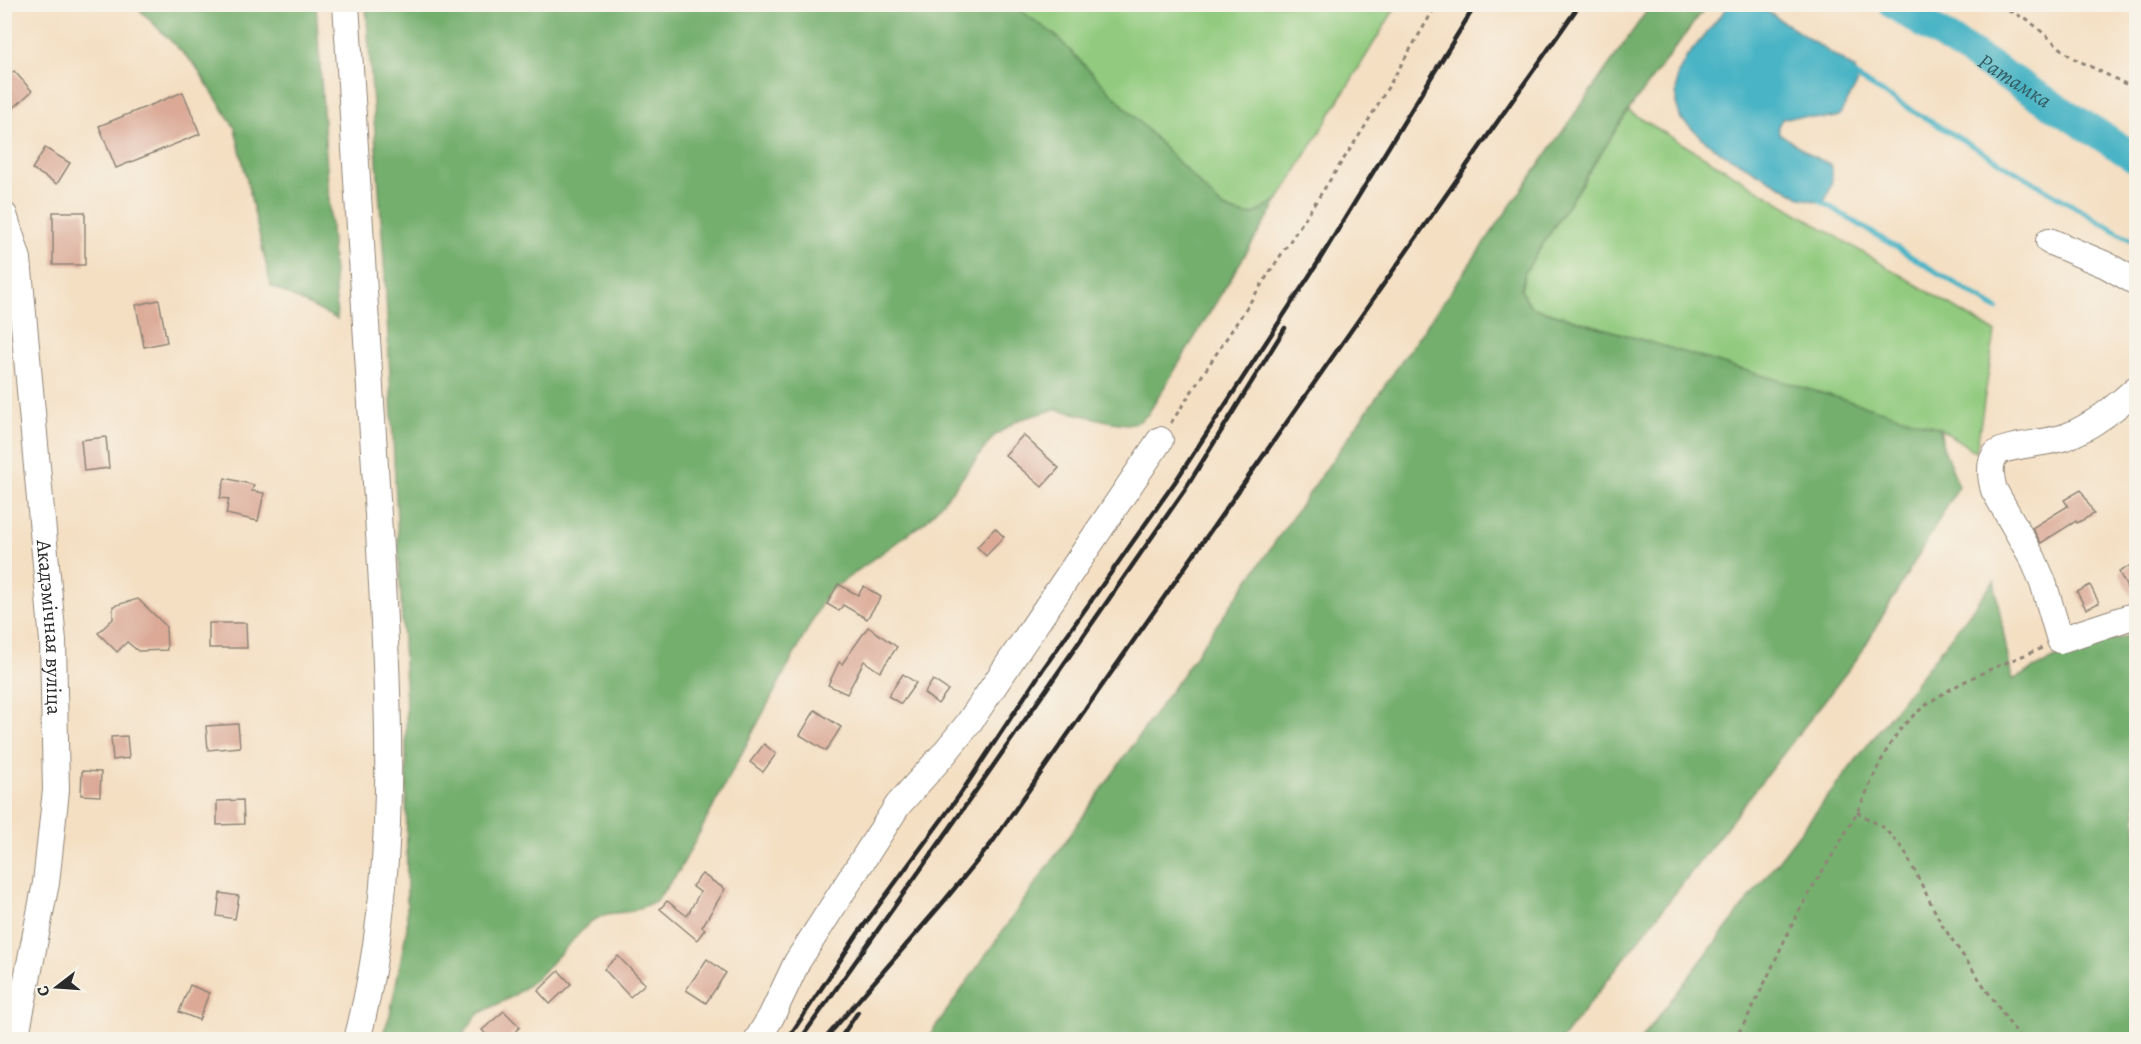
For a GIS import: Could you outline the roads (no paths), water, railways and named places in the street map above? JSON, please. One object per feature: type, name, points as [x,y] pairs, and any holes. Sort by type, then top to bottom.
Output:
[{"type":"street","points":[[346,4],[384,628],[389,794],[379,933],[369,993],[357,1040]]},
{"type":"street","name":"Акадэмічная вуліца","points":[[4,214],[18,259],[53,641],[56,790],[46,884],[15,1040]]},
{"type":"street","points":[[2049,241],[2106,265],[2136,282]]},
{"type":"street","points":[[2136,389],[2109,414],[2074,433],[2040,444],[2008,448],[1998,452],[1992,460],[1990,479],[2043,582],[2060,640],[2136,615]]},
{"type":"street","points":[[757,1040],[771,1017],[797,962],[898,805],[968,724],[1160,440]]},
{"type":"water","points":[[1729,5],[1759,5],[1855,69],[1857,84],[1839,116],[1832,118],[1790,117],[1782,119],[1778,126],[1779,133],[1831,165],[1831,185],[1823,203],[1802,198],[1715,149],[1681,119],[1676,103],[1677,76],[1686,58]]},
{"type":"waterway","name":"Ратамка","points":[[1893,4],[2136,158]]},
{"type":"waterway","points":[[1851,74],[2136,243]]},
{"type":"waterway","points":[[1819,200],[1997,309]]},
{"type":"railway","points":[[787,1040],[859,932],[959,796],[1043,669],[1175,482],[1317,264],[1476,4]]},
{"type":"railway","points":[[824,1040],[991,844],[1580,4]]},
{"type":"railway","points":[[800,1040],[1186,488],[1285,328]]},
{"type":"railway","points":[[839,1040],[858,1012]]}]
